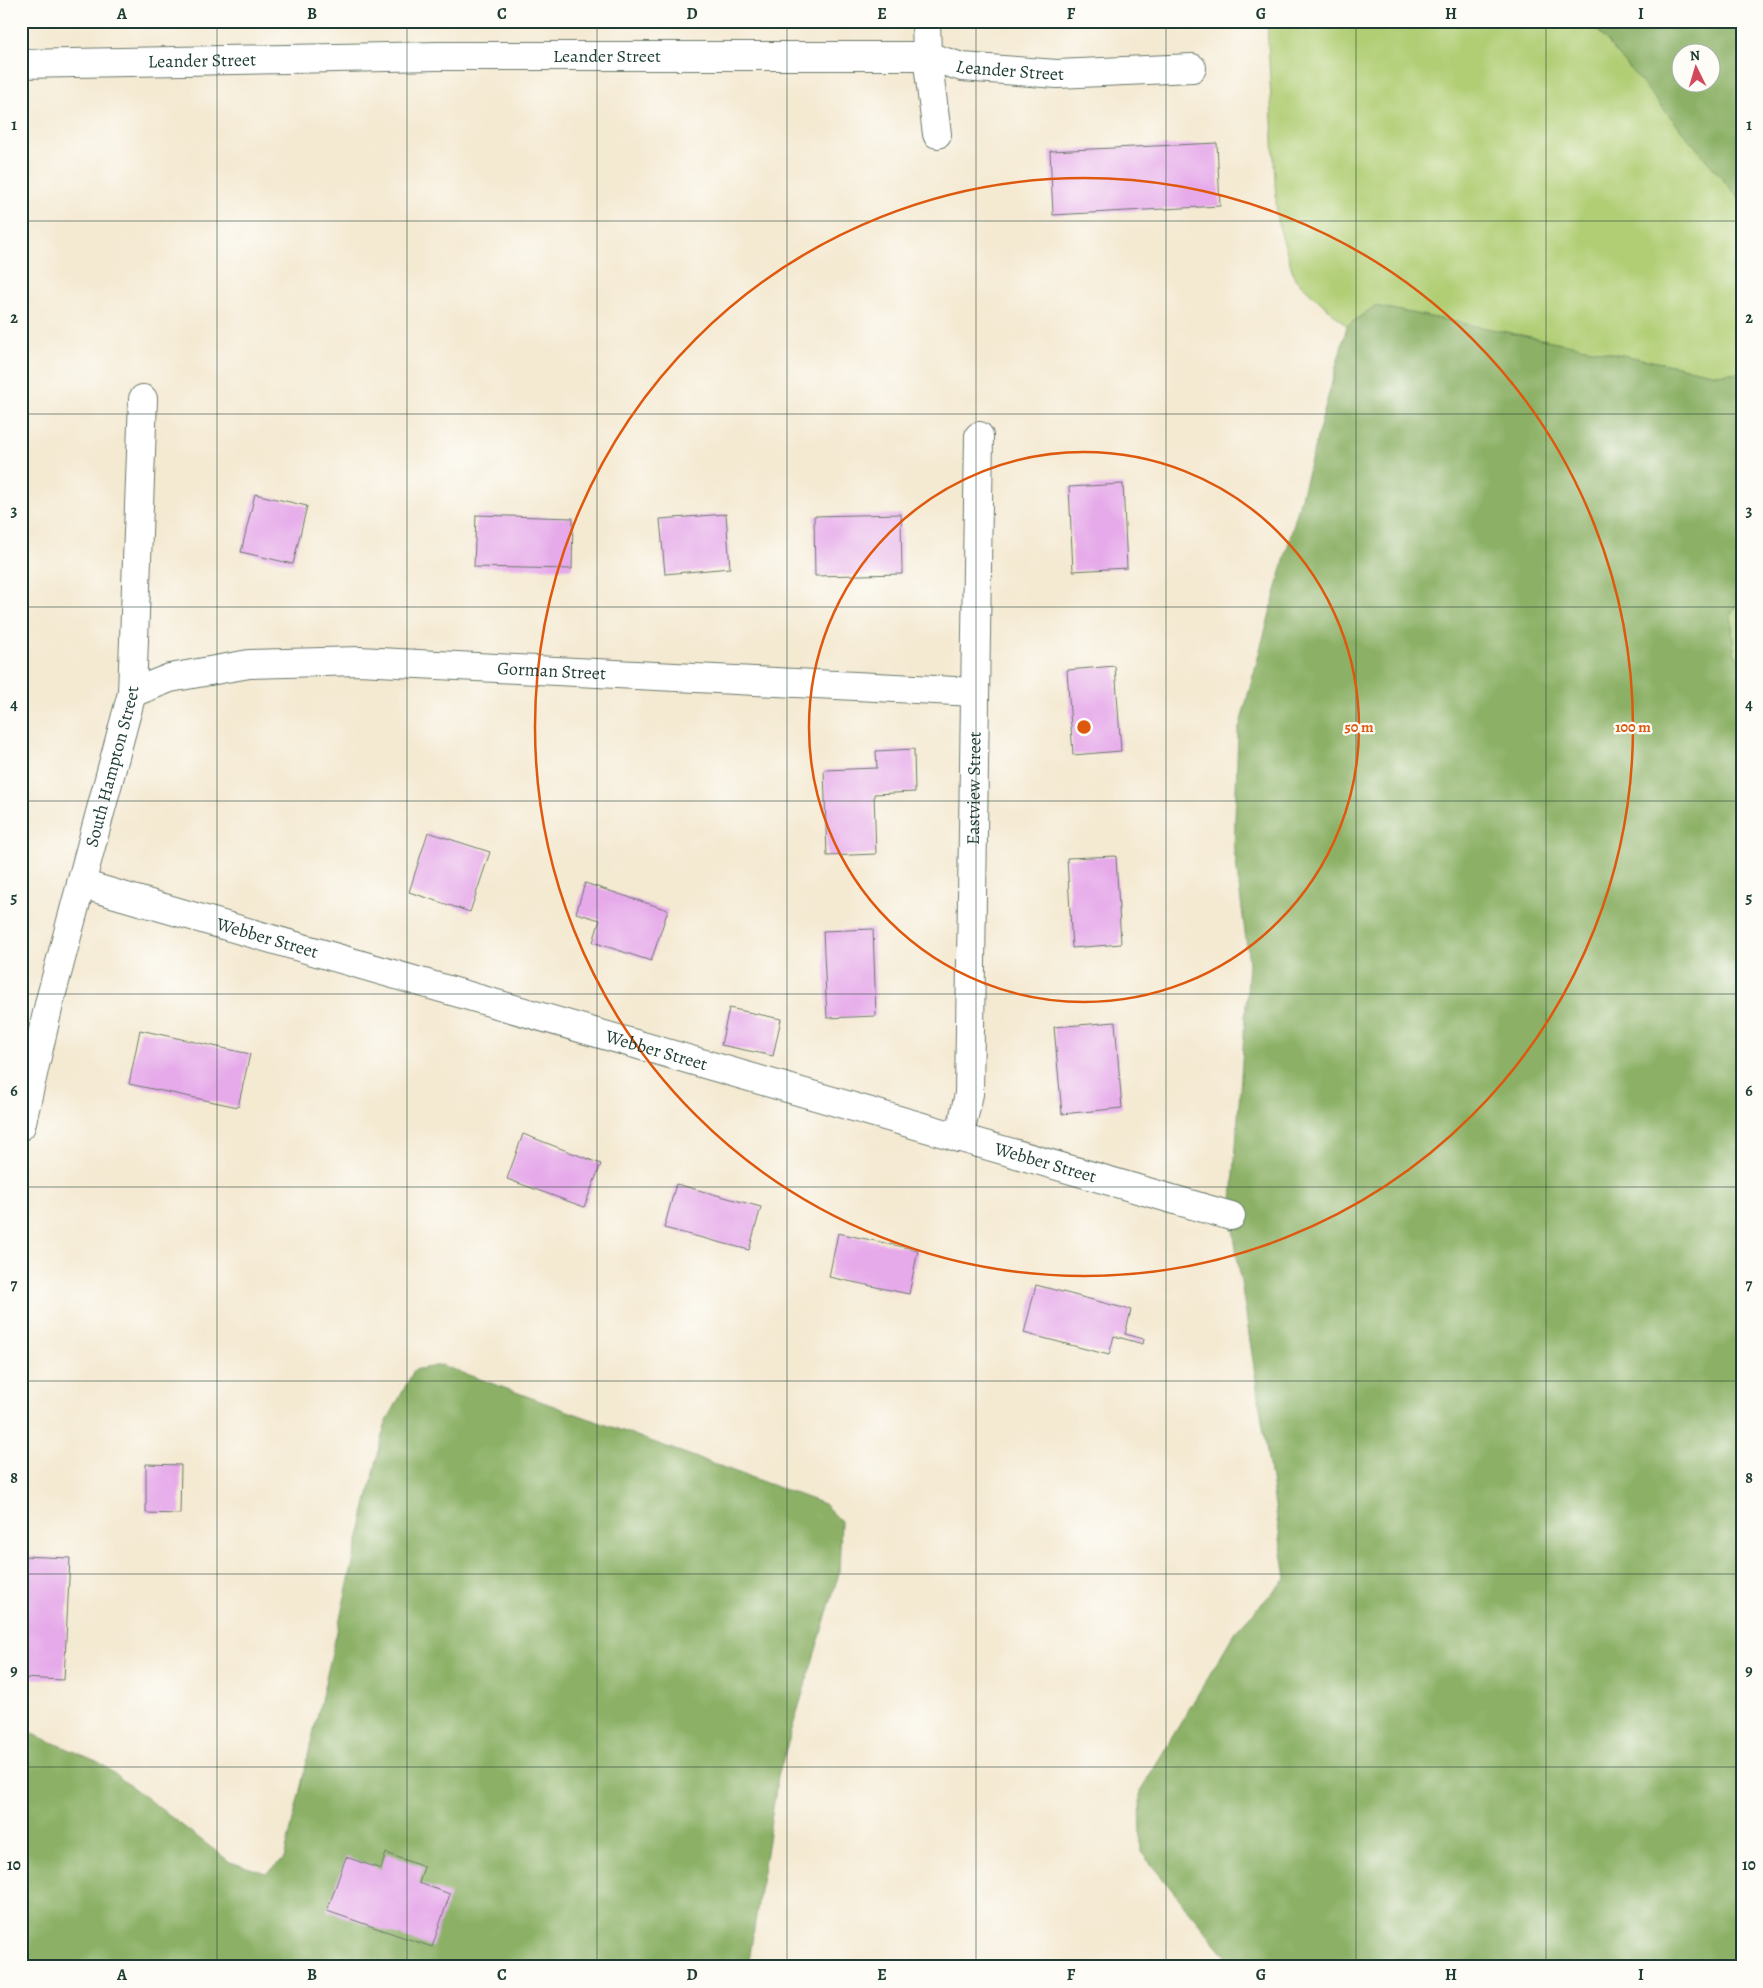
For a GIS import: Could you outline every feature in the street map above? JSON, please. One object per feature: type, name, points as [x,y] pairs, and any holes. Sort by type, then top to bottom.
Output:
[{"type":"street","points":[[926,21],[927,56],[937,134]]},
{"type":"street","name":"Leander Street","points":[[21,64],[438,56],[927,56],[962,67],[1057,74],[1192,68]]},
{"type":"street","name":"South Hampton Street","points":[[21,1126],[50,1000],[132,693],[143,399]]},
{"type":"street","name":"Eastview Street","points":[[959,1138],[969,1094],[979,436]]},
{"type":"street","name":"Gorman Street","points":[[132,693],[170,678],[249,664],[359,661],[975,692]]},
{"type":"street","name":"Webber Street","points":[[81,884],[1232,1216]]},
{"type":"green space","points":[[1267,21],[1590,21],[1742,202],[1742,372],[1717,374],[1375,306],[1347,326],[1295,279],[1277,220]]},
{"type":"green space","points":[[1590,21],[1742,21],[1742,202]]},
{"type":"green space","points":[[1375,306],[1717,374],[1742,372],[1742,598],[1731,613],[1734,652],[1742,665],[1742,1967],[1235,1967],[1141,1852],[1140,1791],[1235,1632],[1286,1578],[1231,1216],[1249,963],[1234,848],[1238,732],[1347,326]]},
{"type":"green space","points":[[1742,598],[1742,665],[1734,652],[1731,613]]},
{"type":"green space","points":[[441,1365],[824,1504],[841,1521],[839,1573],[778,1776],[748,1967],[21,1967],[21,1729],[99,1762],[230,1862],[266,1873],[284,1859],[385,1425],[414,1370]]},
{"type":"building","points":[[1217,143],[1220,206],[1053,215],[1050,151]]},
{"type":"building","points":[[1123,484],[1127,568],[1073,571],[1069,487]]},
{"type":"building","points":[[255,494],[307,506],[293,564],[241,552]]},
{"type":"building","points":[[726,514],[730,568],[665,574],[660,519]]},
{"type":"building","points":[[901,514],[902,574],[815,576],[814,516]]},
{"type":"building","points":[[476,515],[573,518],[572,569],[474,567]]},
{"type":"building","points":[[1115,666],[1121,751],[1073,755],[1067,670]]},
{"type":"building","points":[[914,749],[915,792],[874,794],[876,854],[827,856],[824,770],[877,768],[876,751]]},
{"type":"building","points":[[428,832],[490,852],[470,912],[409,892]]},
{"type":"building","points":[[1116,856],[1121,944],[1072,948],[1067,858]]},
{"type":"building","points":[[585,883],[668,910],[651,961],[593,942],[600,920],[576,913]]},
{"type":"building","points":[[873,929],[876,1016],[827,1018],[823,931]]},
{"type":"building","points":[[729,1008],[781,1019],[773,1056],[721,1045]]},
{"type":"building","points":[[1115,1022],[1122,1108],[1062,1114],[1054,1027]]},
{"type":"building","points":[[140,1030],[250,1054],[238,1107],[129,1084]]},
{"type":"building","points":[[523,1134],[601,1164],[584,1207],[507,1179]]},
{"type":"building","points":[[676,1184],[761,1207],[749,1250],[664,1228]]},
{"type":"building","points":[[838,1233],[918,1250],[909,1294],[829,1277]]},
{"type":"building","points":[[1036,1285],[1131,1310],[1125,1334],[1144,1339],[1143,1344],[1114,1336],[1109,1355],[1024,1333]]},
{"type":"building","points":[[146,1464],[181,1465],[180,1514],[146,1513]]},
{"type":"building","points":[[21,1556],[70,1558],[64,1680],[21,1678]]},
{"type":"building","points":[[386,1853],[424,1867],[419,1883],[450,1894],[432,1947],[327,1911],[346,1857],[381,1869]]}]
